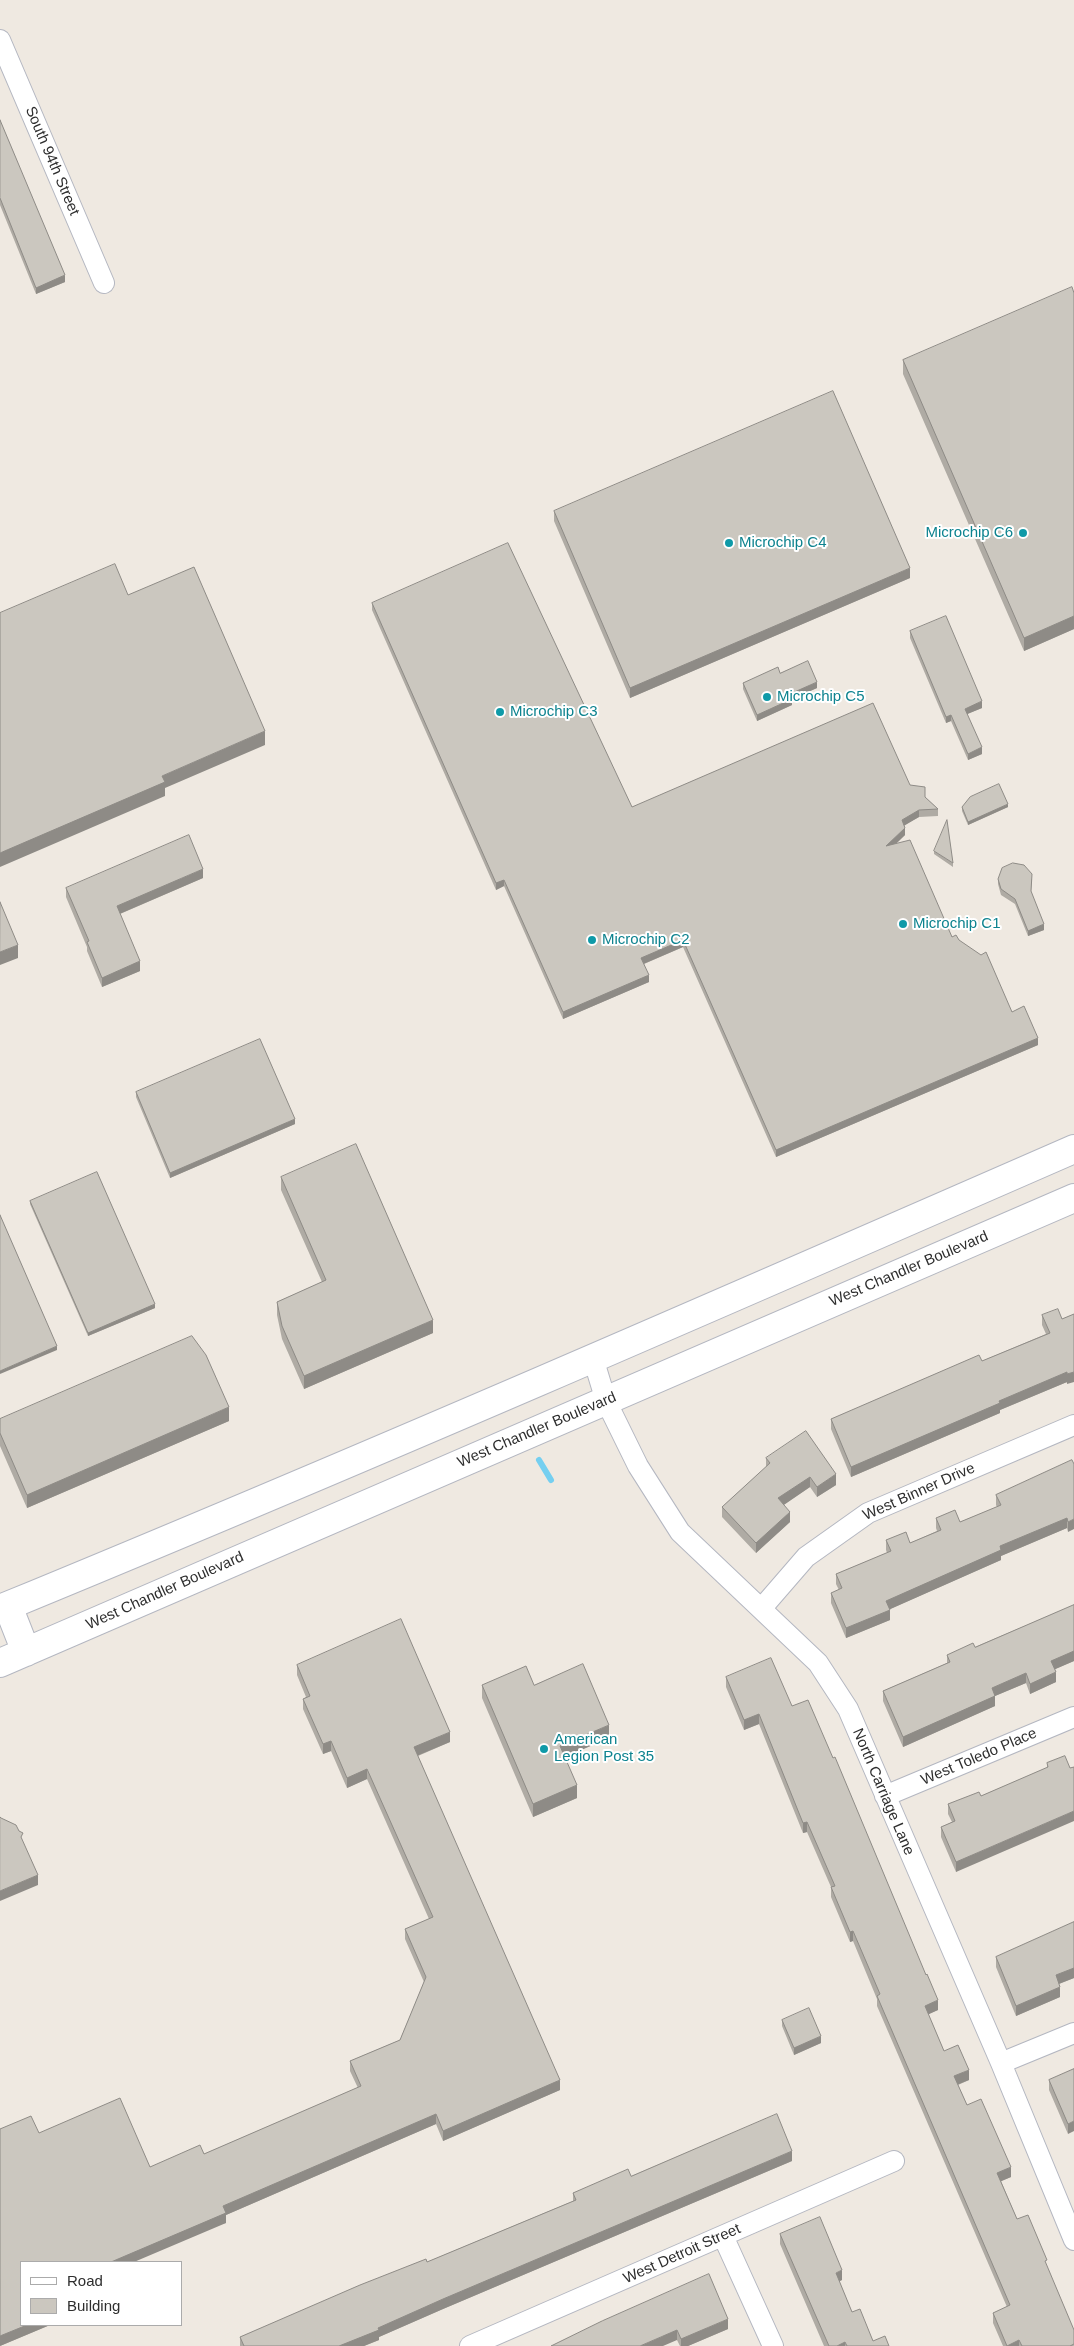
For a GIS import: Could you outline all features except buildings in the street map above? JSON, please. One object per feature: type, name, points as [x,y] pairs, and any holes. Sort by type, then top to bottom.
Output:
[{"type":"main road","points":[[26,1652],[4,1608],[593,1358],[1074,1150]]},
{"type":"main road","name":"West Chandler Boulevard","points":[[0,1663],[1074,1198]]},
{"type":"street","name":"South 94th Street","points":[[0,40],[6,70],[104,283]]},
{"type":"street","name":"North Carriage Lane","points":[[593,1358],[606,1401],[642,1473],[680,1532],[818,1662],[848,1709],[1001,2063],[1074,2240]]},
{"type":"street","name":"West Binner Drive","points":[[761,1609],[806,1557],[868,1512],[1074,1425]]},
{"type":"street","name":"West Toledo Place","points":[[885,1796],[1074,1717]]},
{"type":"street","points":[[1001,2063],[1074,2033]]},
{"type":"street","name":"West Detroit Street","points":[[470,2346],[894,2161]]},
{"type":"street","points":[[723,2236],[773,2346]]},
{"type":"waterway","points":[[539,1460],[551,1480]]},
{"type":"place","name":"Microchip C6","points":[[1023,533]]},
{"type":"place","name":"Microchip C4","points":[[729,543]]},
{"type":"place","name":"Microchip C5","points":[[767,697]]},
{"type":"place","name":"Microchip C3","points":[[500,712]]},
{"type":"place","name":"Microchip C1","points":[[903,924]]},
{"type":"place","name":"Microchip C2","points":[[592,940]]},
{"type":"place","name":"American Legion Post 35","points":[[544,1749]]}]
